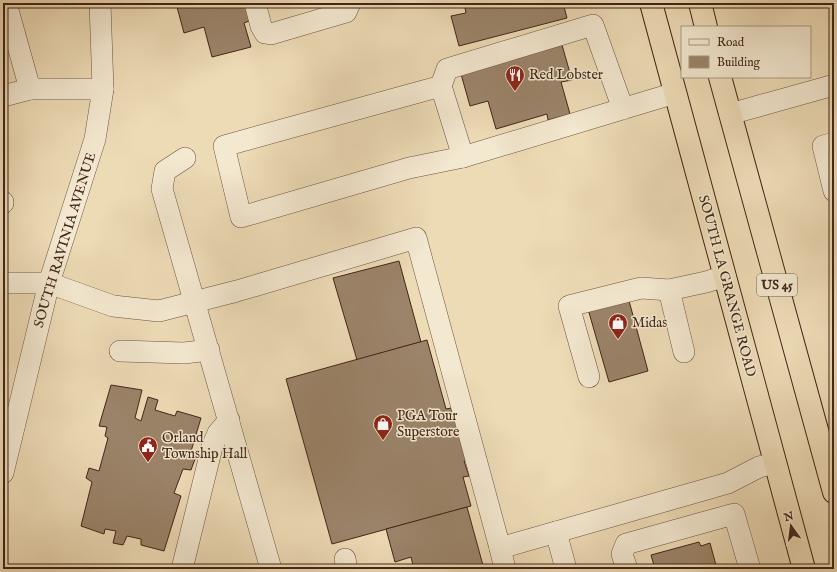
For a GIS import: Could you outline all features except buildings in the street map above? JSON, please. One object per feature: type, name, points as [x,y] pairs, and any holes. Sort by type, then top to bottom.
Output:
[{"type":"highway","name":"SOUTH LA GRANGE ROAD","points":[[651,3],[804,569]]},
{"type":"highway","points":[[700,3],[706,26]]},
{"type":"highway","name":"US 45","points":[[720,78],[834,492]]},
{"type":"street","points":[[6,3],[30,89]]},
{"type":"street","name":"SOUTH RAVINIA AVENUE","points":[[3,474],[49,283],[95,139],[103,89],[100,3]]},
{"type":"street","points":[[255,3],[265,33],[271,34],[346,12],[350,3]]},
{"type":"street","points":[[463,156],[441,86],[447,69],[593,25],[623,109]]},
{"type":"street","points":[[730,114],[834,85]]},
{"type":"street","points":[[441,86],[224,146],[241,217],[409,168],[463,156],[675,93]]},
{"type":"street","points":[[3,96],[30,89],[103,89]]},
{"type":"street","points":[[834,143],[823,146],[834,191]]},
{"type":"street","points":[[185,158],[166,171],[162,189],[196,302],[271,569]]},
{"type":"street","points":[[3,283],[49,283],[113,306],[159,311],[196,302],[416,238],[505,569]]},
{"type":"street","points":[[590,376],[569,306],[641,288],[669,290],[706,282],[725,276]]},
{"type":"street","points":[[669,290],[684,352]]},
{"type":"street","points":[[120,351],[184,353],[209,350]]},
{"type":"street","points":[[182,569],[212,447],[218,433],[229,420]]},
{"type":"street","points":[[500,548],[728,483],[759,467],[775,462]]},
{"type":"street","points":[[728,483],[734,514],[750,569]]},
{"type":"street","points":[[627,569],[622,554],[626,544],[734,514]]},
{"type":"street","points":[[556,532],[566,569]]},
{"type":"place","name":"Red Lobster","points":[[515,92]]},
{"type":"place","name":"Midas","points":[[618,340]]},
{"type":"place","name":"PGA Tour Superstore","points":[[383,441]]},
{"type":"place","name":"Orland Township Hall","points":[[148,463]]}]
